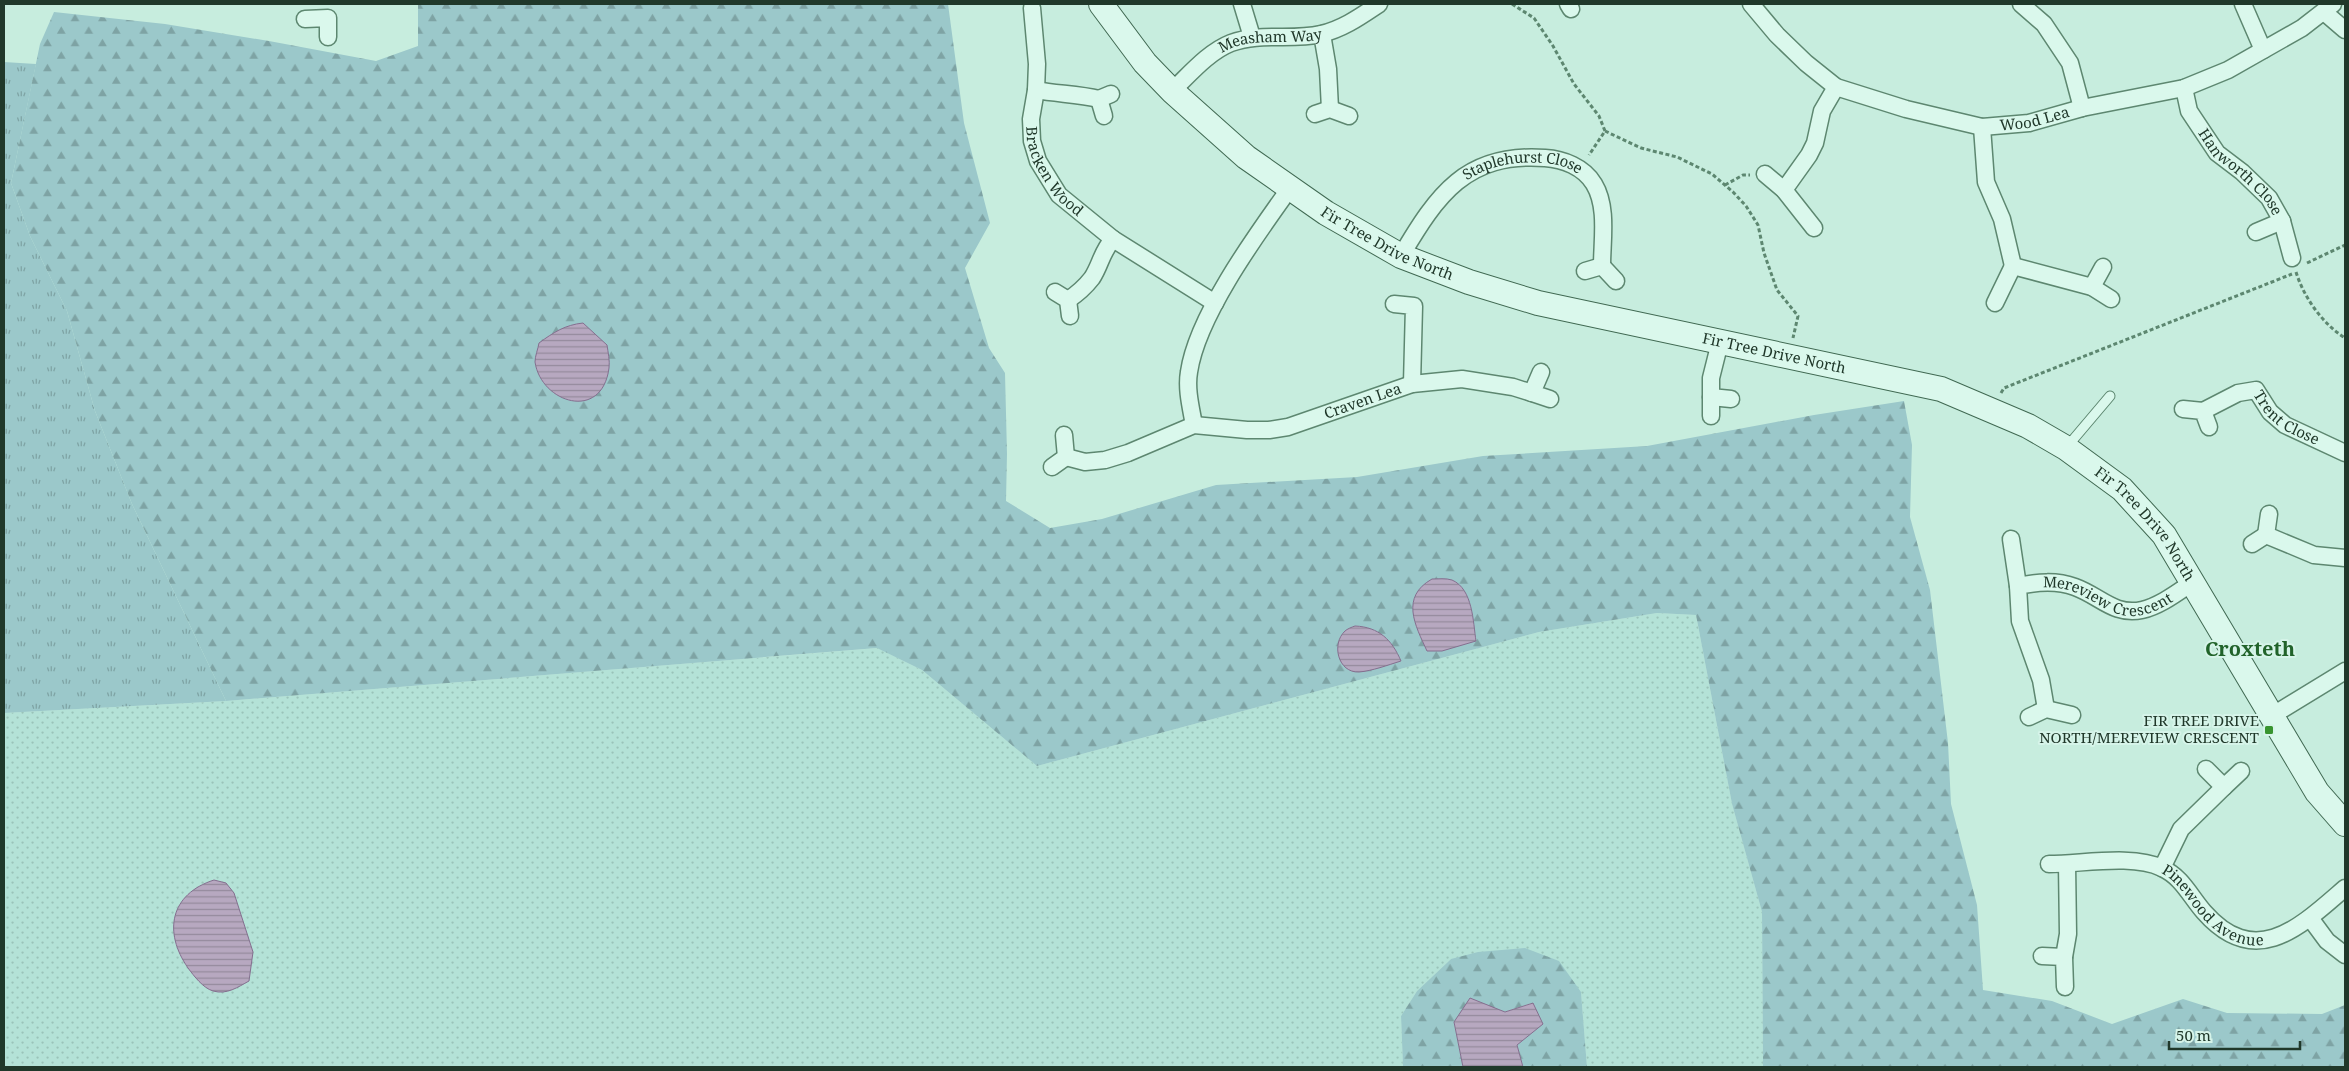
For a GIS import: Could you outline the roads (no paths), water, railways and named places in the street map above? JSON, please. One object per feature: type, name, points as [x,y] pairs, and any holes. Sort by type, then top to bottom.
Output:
[{"type":"street","name":"Fir Tree Drive North","points":[[1101,4],[1145,62],[1172,91],[1246,157],[1326,213],[1401,256],[1469,282],[1538,303],[1941,388],[2028,426],[2066,448],[2103,473],[2139,505],[2164,535],[2273,715],[2317,792],[2345,824]]},
{"type":"street","points":[[1242,4],[1252,37]]},
{"type":"street","name":"Measham Way","points":[[1172,91],[1214,52],[1229,44],[1252,37],[1322,34],[1348,24],[1379,4]]},
{"type":"street","name":"Wood Lea","points":[[1750,4],[1806,63],[1836,87],[1906,108],[1982,127],[2029,123],[2082,108],[2184,88],[2228,70],[2329,8]]},
{"type":"street","points":[[2021,4],[2044,24],[2070,63],[2082,108]]},
{"type":"street","points":[[2243,4],[2263,50]]},
{"type":"street","name":"Bracken Wood","points":[[1034,5],[1037,64],[1036,90],[1031,119],[1032,140],[1038,161],[1048,180],[1059,195],[1073,208],[1114,239],[1215,303]]},
{"type":"street","points":[[2329,8],[2345,30]]},
{"type":"street","points":[[306,19],[328,11],[328,37]]},
{"type":"street","points":[[1322,34],[1328,69],[1323,112],[1349,116]]},
{"type":"street","points":[[1784,190],[1810,155],[1815,143],[1822,111],[1836,87]]},
{"type":"street","name":"Hanworth Close","points":[[2184,88],[2189,111],[2216,153],[2242,172],[2269,198],[2282,221],[2294,266]]},
{"type":"street","points":[[1036,90],[1066,95],[1105,96],[1104,116]]},
{"type":"street","points":[[1982,127],[1986,182],[2002,219],[2013,266],[1995,303]]},
{"type":"street","name":"Staplehurst Close","points":[[1401,256],[1438,198],[1449,188],[1475,170],[1502,160],[1534,157],[1560,160],[1580,169],[1594,183],[1602,205],[1602,266]]},
{"type":"street","points":[[1765,174],[1784,190],[1814,228]]},
{"type":"street","points":[[1194,425],[1188,373],[1194,349],[1215,303],[1290,188]]},
{"type":"street","points":[[2256,232],[2282,221]]},
{"type":"street","points":[[1064,303],[1082,290],[1092,277],[1103,251],[1114,239]]},
{"type":"street","points":[[1586,271],[1602,266],[1616,280]]},
{"type":"street","points":[[2013,266],[2092,287],[2111,299]]},
{"type":"street","points":[[2092,287],[2103,267]]},
{"type":"street","points":[[1394,304],[1414,306],[1412,384]]},
{"type":"street","points":[[1711,416],[1711,378],[1720,342]]},
{"type":"street","points":[[1532,393],[1541,372]]},
{"type":"street","name":"Craven Lea","points":[[1066,457],[1085,462],[1106,460],[1128,453],[1194,425],[1247,430],[1269,430],[1288,427],[1412,384],[1462,379],[1513,387],[1550,398]]},
{"type":"street","name":"Trent Close","points":[[2203,411],[2238,393],[2256,390],[2270,412],[2285,425],[2345,453]]},
{"type":"street","points":[[1711,397],[1731,399]]},
{"type":"street","points":[[2183,409],[2203,411],[2209,427]]},
{"type":"street","points":[[1052,466],[1066,457],[1064,435]]},
{"type":"street","points":[[2252,544],[2266,535],[2269,514]]},
{"type":"street","points":[[2266,535],[2314,555],[2345,558]]},
{"type":"street","name":"Mereview Crescent","points":[[2011,539],[2018,586],[2020,621],[2040,680],[2046,710]]},
{"type":"street","name":"Mereview Crescent","points":[[2018,586],[2048,582],[2064,584],[2076,587],[2108,606],[2131,612],[2144,610],[2156,605],[2193,582]]},
{"type":"street","points":[[2273,715],[2345,671]]},
{"type":"street","points":[[2029,717],[2046,710],[2072,715]]},
{"type":"street","points":[[2206,769],[2224,787]]},
{"type":"street","points":[[2162,868],[2181,829],[2241,771]]},
{"type":"street","name":"Pinewood Avenue","points":[[2049,864],[2144,862],[2162,868],[2188,888],[2211,920],[2221,928],[2248,939],[2261,941],[2287,933],[2310,918],[2345,888]]},
{"type":"street","points":[[2065,987],[2064,957],[2068,934],[2067,864]]},
{"type":"street","points":[[2310,918],[2327,941],[2345,956]]},
{"type":"street","points":[[2042,956],[2064,957]]},
{"type":"lane","points":[[2066,448],[2110,396]]},
{"type":"place","name":"FIR TREE DRIVE NORTH/MEREVIEW CRESCENT","points":[[2269,730]]},
{"type":"district","name":"Croxteth","points":[[2250,649]]}]
